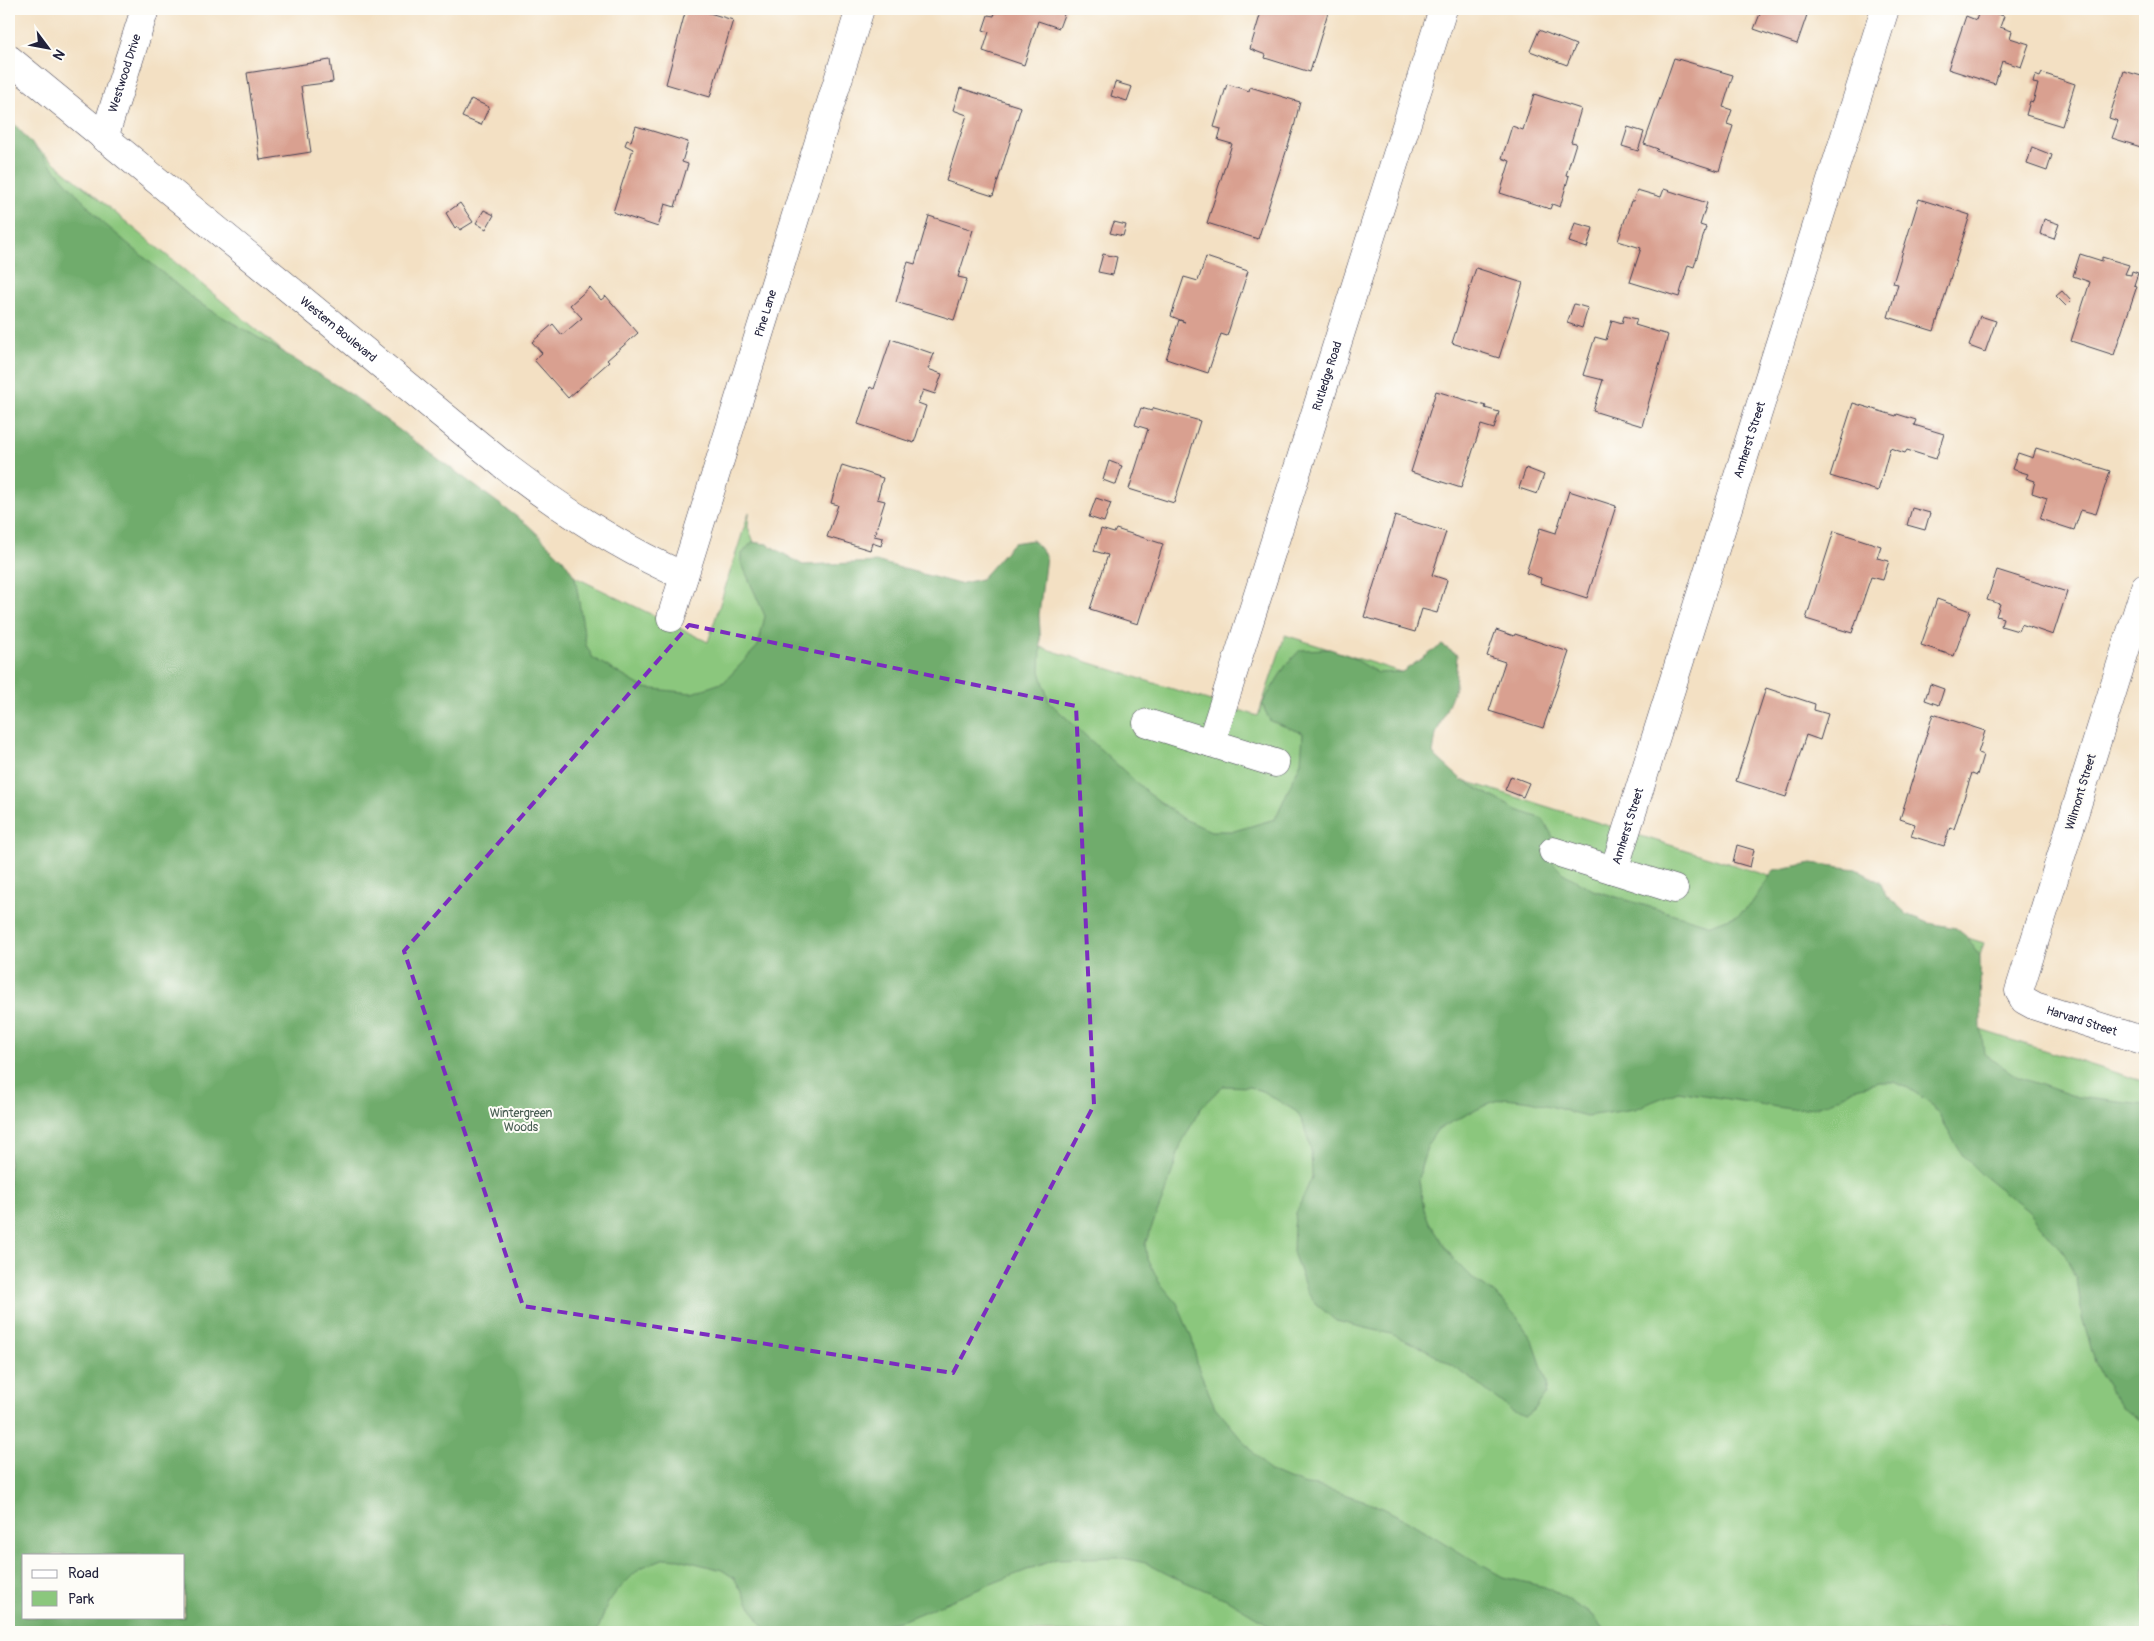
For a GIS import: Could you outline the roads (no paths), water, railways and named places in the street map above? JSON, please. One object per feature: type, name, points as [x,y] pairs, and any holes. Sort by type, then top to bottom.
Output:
[{"type":"street","name":"Westwood Drive","points":[[104,138],[145,9]]},
{"type":"street","name":"Pine Lane","points":[[671,618],[860,9]]},
{"type":"street","name":"Rutledge Road","points":[[1211,743],[1443,9]]},
{"type":"street","name":"Amherst Street","points":[[1614,870],[1885,9]]},
{"type":"street","name":"Western Boulevard","points":[[9,59],[506,467],[559,505],[603,533],[684,576]]},
{"type":"street","name":"Wilmont Street","points":[[2021,997],[2019,991],[2021,980],[2145,587]]},
{"type":"street","points":[[1147,723],[1274,763]]},
{"type":"street","name":"Amherst Street","points":[[1553,851],[1674,889]]},
{"type":"street","name":"Harvard Street","points":[[2021,997],[2036,1006],[2145,1041]]},
{"type":"park label","name":"Wintergreen Woods","points":[[521,1120]]}]
